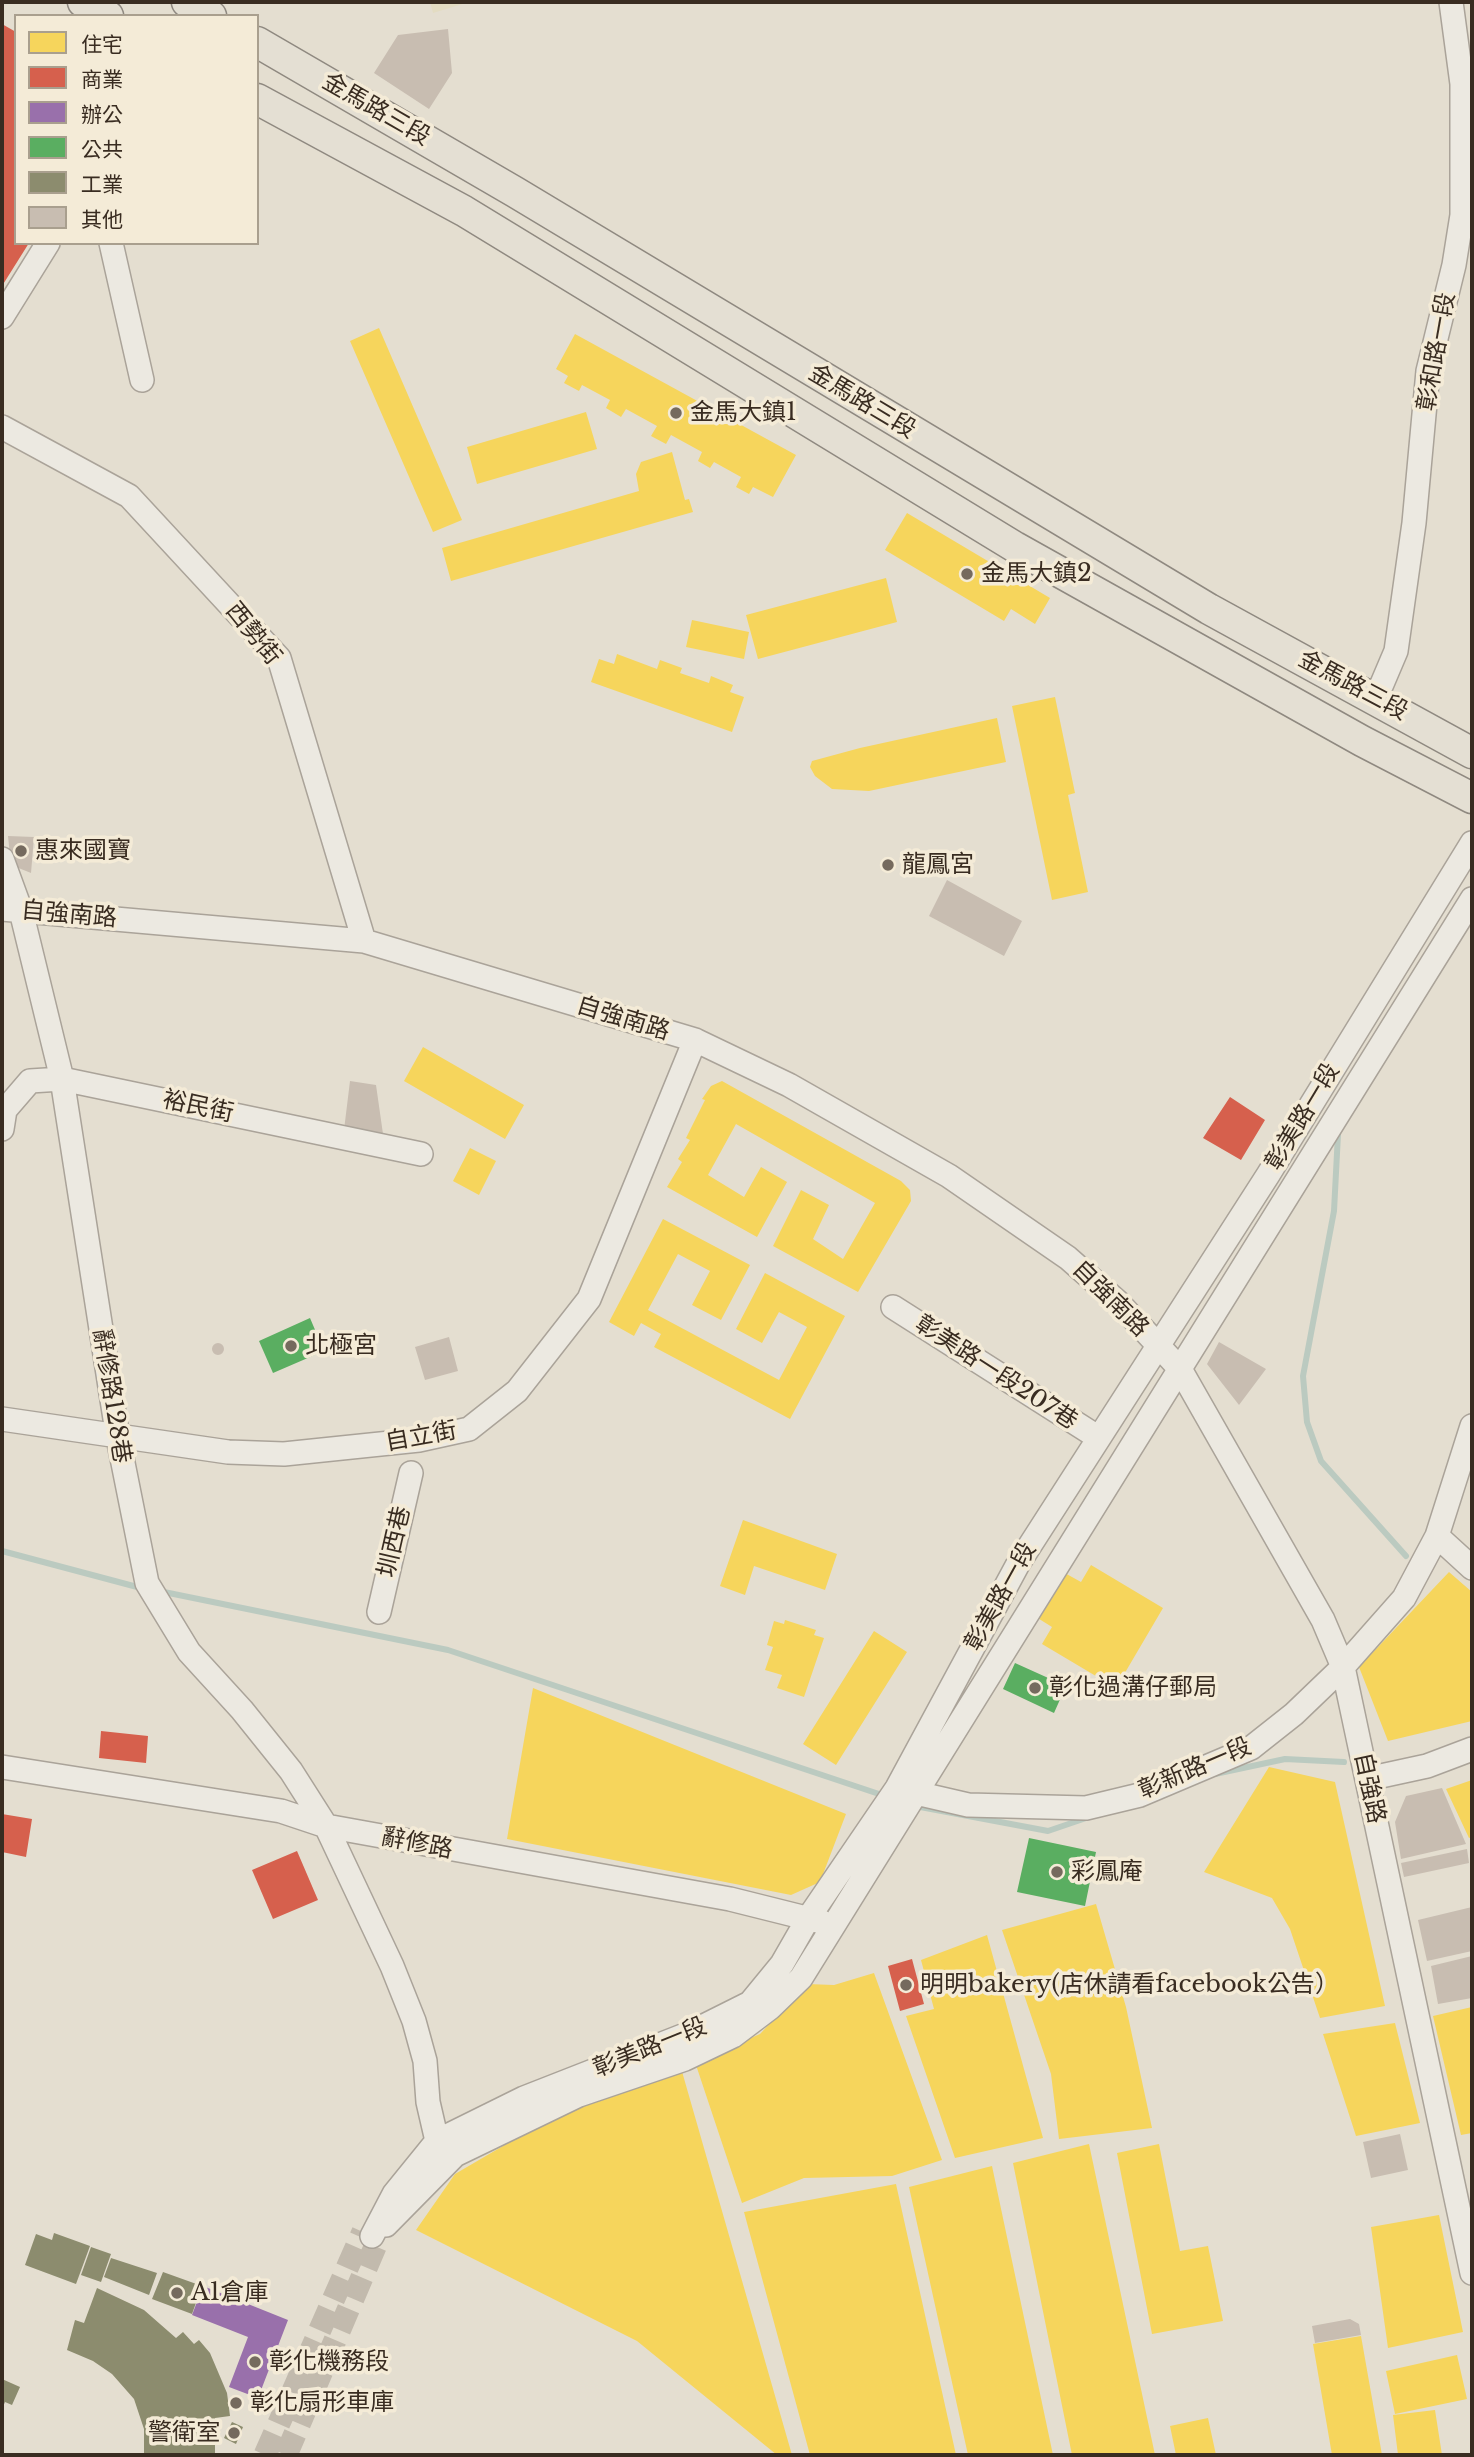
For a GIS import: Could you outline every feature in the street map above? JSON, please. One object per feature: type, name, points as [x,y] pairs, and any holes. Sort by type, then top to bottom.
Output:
[{"type":"main road","points":[[83,2],[104,14]]},
{"type":"main road","name":"金馬路三段","points":[[259,43],[515,192],[1209,609],[1376,698],[1472,753]]},
{"type":"main road","name":"金馬路三段","points":[[259,100],[464,211],[1015,547],[1362,741],[1472,798]]},
{"type":"street","name":"彰和路一段","points":[[1376,698],[1396,651],[1414,523],[1428,371],[1454,265],[1462,215],[1462,84],[1451,2]]},
{"type":"street","points":[[2,317],[47,245]]},
{"type":"street","points":[[111,245],[142,380]]},
{"type":"street","name":"西勢街","points":[[2,427],[58,455],[129,496],[279,658],[364,942]]},
{"type":"street","name":"彰美路一段","points":[[375,2238],[370,2216],[400,2199],[455,2155],[579,2095],[685,2059],[733,2036],[770,2008],[801,1978],[907,1791],[1018,1564],[1158,1347],[1472,843]]},
{"type":"street","name":"辭修路128巷","points":[[2,859],[11,910],[62,1079],[118,1438],[147,1583],[190,1651],[290,1770],[326,1826],[381,1941],[414,2021],[425,2061],[428,2102],[437,2141]]},
{"type":"street","name":"彰美路一段","points":[[400,2199],[437,2141],[524,2098],[690,2033],[750,2003],[782,1964],[809,1917],[907,1791],[1180,1369],[1472,899]]},
{"type":"street","name":"自強南路","points":[[11,910],[364,942],[695,1040],[789,1085],[949,1175],[1068,1258],[1119,1303],[1158,1347]]},
{"type":"street","name":"自立街","points":[[2,1419],[228,1452],[284,1454],[419,1440],[469,1429],[517,1391],[589,1299],[695,1040]]},
{"type":"street","name":"裕民街","points":[[2,1129],[5,1110],[30,1082],[62,1079],[421,1153]]},
{"type":"street","name":"彰美路一段207巷","points":[[892,1307],[1099,1438]]},
{"type":"street","name":"自強路","points":[[1158,1347],[1180,1369],[1199,1409],[1323,1620],[1343,1667],[1472,2273]]},
{"type":"street","name":"彰新路一段","points":[[907,1791],[968,1805],[1086,1808],[1140,1795],[1251,1748],[1294,1714],[1343,1667],[1404,1598],[1437,1536],[1472,1426]]},
{"type":"street","name":"圳西巷","points":[[379,1612],[411,1473]]},
{"type":"street","points":[[1437,1536],[1472,1568]]},
{"type":"street","points":[[1367,1779],[1427,1766],[1472,1749]]},
{"type":"street","name":"辭修路","points":[[2,1767],[281,1811],[326,1826],[730,1899],[832,1925]]},
{"type":"street","points":[[437,2141],[455,2155]]},
{"type":"shaded area","points":[[430,2],[469,2],[433,13]]},
{"type":"building: 住宅","points":[[379,328],[462,520],[433,532],[350,341]]},
{"type":"building: 住宅","name":"金馬大鎮1","points":[[575,334],[796,455],[773,497],[753,487],[749,494],[736,487],[741,477],[714,462],[710,468],[698,461],[702,452],[671,435],[666,444],[651,436],[657,426],[626,409],[621,417],[606,408],[610,400],[582,385],[579,391],[564,383],[568,376],[556,369]]},
{"type":"building: 住宅","points":[[586,412],[597,449],[477,484],[467,447]]},
{"type":"building: 住宅","points":[[672,452],[685,500],[689,499],[693,512],[451,581],[442,548],[639,491],[636,474],[641,462]]},
{"type":"building: 住宅","name":"金馬大鎮2","points":[[907,513],[1050,598],[1035,624],[1011,609],[1004,621],[885,550]]},
{"type":"building: 住宅","points":[[886,578],[897,622],[758,659],[746,615]]},
{"type":"building: 住宅","points":[[692,620],[749,632],[744,659],[686,647]]},
{"type":"building: 住宅","points":[[617,654],[657,669],[660,660],[682,668],[680,673],[709,683],[711,676],[733,685],[730,692],[744,697],[732,732],[591,682],[599,659],[614,664]]},
{"type":"building: 住宅","points":[[1055,697],[1075,793],[1068,795],[1088,892],[1052,900],[1012,706]]},
{"type":"building: 住宅","points":[[997,718],[1006,762],[869,791],[832,789],[815,776],[810,767],[812,761],[860,748]]},
{"type":"building: 住宅","points":[[423,1047],[524,1105],[505,1139],[404,1081]]},
{"type":"building: 住宅","points":[[722,1081],[901,1181],[910,1190],[911,1201],[858,1292],[773,1246],[801,1190],[829,1205],[813,1239],[843,1259],[875,1203],[736,1124],[708,1175],[744,1197],[761,1167],[787,1182],[757,1237],[667,1187],[682,1162],[678,1159],[690,1140],[686,1138],[705,1100],[702,1099],[711,1086]]},
{"type":"building: 住宅","points":[[470,1148],[496,1161],[479,1195],[453,1181]]},
{"type":"building: 住宅","points":[[663,1219],[750,1265],[721,1320],[692,1305],[710,1271],[678,1254],[648,1310],[779,1380],[807,1327],[779,1312],[762,1343],[736,1329],[765,1273],[845,1316],[790,1419],[654,1347],[661,1334],[641,1323],[634,1336],[609,1322]]},
{"type":"building: 住宅","points":[[743,1520],[837,1554],[825,1590],[754,1566],[745,1595],[720,1586]]},
{"type":"building: 住宅","points":[[1091,1565],[1163,1608],[1116,1688],[1042,1644],[1052,1627],[1036,1617],[1063,1572],[1081,1582]]},
{"type":"building: 住宅","points":[[1449,1572],[1472,1592],[1472,1721],[1388,1741],[1359,1667]]},
{"type":"building: 住宅","points":[[785,1620],[816,1630],[814,1635],[824,1638],[804,1697],[777,1688],[782,1675],[765,1670],[773,1647],[767,1645],[774,1621],[784,1624]]},
{"type":"building: 住宅","points":[[874,1631],[907,1652],[836,1765],[803,1744]]},
{"type":"building: 住宅","points":[[533,1688],[846,1814],[820,1882],[791,1895],[507,1839]]},
{"type":"building: 住宅","points":[[1269,1767],[1335,1782],[1385,2006],[1320,2018],[1290,1929],[1272,1898],[1204,1872]]},
{"type":"building: 住宅","points":[[1472,1780],[1472,1837],[1469,1838],[1446,1789]]},
{"type":"building: 住宅","points":[[1096,1904],[1126,2007],[1152,2128],[1059,2139],[1051,2074],[1002,1930]]},
{"type":"building: 住宅","points":[[987,1935],[1043,2138],[955,2158],[906,2016],[934,2009],[921,1960]]},
{"type":"building: 住宅","points":[[874,1973],[942,2160],[892,2176],[804,2178],[742,2203],[695,2062],[760,2034],[807,1984],[834,1985]]},
{"type":"building: 住宅","points":[[1472,2007],[1472,2133],[1461,2135],[1433,2016]]},
{"type":"building: 住宅","points":[[1395,2023],[1420,2123],[1356,2136],[1323,2034]]},
{"type":"building: 住宅","points":[[681,2068],[792,2455],[777,2455],[637,2341],[416,2230],[455,2174],[551,2118]]},
{"type":"building: 住宅","points":[[1089,2144],[1155,2455],[1072,2455],[1013,2163]]},
{"type":"building: 住宅","points":[[1159,2144],[1180,2251],[1208,2246],[1223,2321],[1152,2334],[1117,2153]]},
{"type":"building: 住宅","points":[[992,2166],[1053,2455],[968,2455],[909,2187]]},
{"type":"building: 住宅","points":[[896,2184],[956,2455],[810,2455],[744,2212]]},
{"type":"building: 住宅","points":[[1439,2215],[1463,2332],[1388,2348],[1371,2227]]},
{"type":"building: 住宅","points":[[1361,2336],[1382,2455],[1332,2455],[1313,2344]]},
{"type":"building: 住宅","points":[[1457,2355],[1467,2399],[1395,2414],[1386,2371]]},
{"type":"building: 住宅","points":[[1435,2410],[1442,2455],[1398,2455],[1393,2415]]},
{"type":"building: 住宅","points":[[1208,2418],[1216,2455],[1176,2455],[1170,2426]]},
{"type":"building: 商業","points":[[2,24],[14,31],[14,245],[28,245],[2,286]]},
{"type":"building: 商業","points":[[1230,1097],[1265,1120],[1241,1160],[1203,1138]]},
{"type":"building: 商業","points":[[101,1731],[148,1736],[146,1763],[99,1758]]},
{"type":"building: 商業","points":[[2,1814],[32,1819],[26,1857],[2,1852]]},
{"type":"building: 商業","points":[[297,1851],[318,1900],[273,1919],[252,1870]]},
{"type":"building: 商業","name":"明明bakery(店休請看facebook公告）","points":[[912,1959],[924,2004],[900,2011],[888,1966]]},
{"type":"building: 辦公","name":"彰化機務段","points":[[203,2286],[288,2320],[258,2398],[229,2387],[248,2337],[192,2315]]},
{"type":"building: 公共","name":"北極宮","points":[[310,1318],[324,1351],[273,1373],[259,1341]]},
{"type":"building: 公共","name":"彰化過溝仔郵局","points":[[1015,1663],[1066,1686],[1054,1713],[1003,1689]]},
{"type":"building: 公共","name":"彩鳳庵","points":[[1029,1838],[1096,1852],[1085,1906],[1017,1892]]},
{"type":"building: 工業","points":[[54,2233],[90,2246],[76,2284],[25,2265],[36,2234],[52,2240]]},
{"type":"building: 工業","points":[[91,2247],[111,2254],[101,2282],[81,2275]]},
{"type":"building: 工業","points":[[111,2258],[157,2273],[149,2295],[104,2277]]},
{"type":"building: 工業","name":"A1倉庫","points":[[163,2272],[202,2286],[192,2314],[152,2299]]},
{"type":"building: 工業","name":"彰化扇形車庫","points":[[97,2288],[144,2310],[176,2338],[183,2332],[194,2344],[199,2340],[210,2353],[227,2393],[230,2416],[215,2418],[215,2455],[144,2455],[144,2429],[134,2399],[112,2374],[93,2361],[67,2350],[75,2320],[84,2323]]},
{"type":"building: 工業","points":[[2,2379],[20,2387],[12,2405],[5,2402],[2,2409]]},
{"type":"building: 工業","name":"警衛室","points":[[232,2422],[243,2427],[236,2444],[224,2438]]},
{"type":"building: 其他","points":[[448,29],[452,73],[429,109],[374,73],[398,35]]},
{"type":"building: 其他","name":"惠來國寶","points":[[8,836],[34,837],[31,873],[11,865]]},
{"type":"building: 其他","points":[[947,880],[1022,921],[1004,956],[929,916]]},
{"type":"building: 其他","points":[[350,1081],[376,1085],[383,1134],[344,1130]]},
{"type":"building: 其他","points":[[449,1337],[458,1371],[425,1380],[415,1347]]},
{"type":"building: 其他","points":[[1219,1342],[1266,1369],[1239,1405],[1207,1364]]},
{"type":"building: 其他","points":[[218,1343],[224,1349],[218,1355],[212,1349]]},
{"type":"building: 其他","points":[[1442,1788],[1466,1844],[1401,1859],[1395,1822],[1406,1796]]},
{"type":"building: 其他","points":[[1467,1849],[1469,1863],[1404,1877],[1401,1863]]},
{"type":"building: 其他","points":[[1472,1907],[1472,1951],[1427,1961],[1418,1920]]},
{"type":"building: 其他","points":[[1472,1956],[1472,1998],[1438,2004],[1431,1966]]},
{"type":"building: 其他","points":[[1400,2134],[1408,2170],[1371,2178],[1363,2142]]},
{"type":"building: 其他","points":[[1350,2319],[1359,2324],[1361,2335],[1315,2343],[1312,2326]]},
{"type":"waterway","points":[[1338,1134],[1334,1211],[1303,1376],[1307,1422],[1321,1461],[1406,1556]]},
{"type":"waterway","points":[[2,1551],[141,1588]]},
{"type":"waterway","points":[[159,1591],[448,1650],[885,1796]]},
{"type":"waterway","points":[[1215,1774],[1285,1759],[1344,1762]]},
{"type":"waterway","points":[[915,1806],[1048,1831],[1089,1817]]},
{"type":"tunnel","points":[[265,2455],[363,2232]]},
{"type":"tunnel","points":[[286,2455],[378,2240]]},
{"type":"place","name":"金馬大鎮1","points":[[676,413]]},
{"type":"place","name":"金馬大鎮2","points":[[967,574]]},
{"type":"place","name":"惠來國寶","points":[[21,851]]},
{"type":"place","name":"龍鳳宮","points":[[888,865]]},
{"type":"place","name":"北極宮","points":[[291,1346]]},
{"type":"place","name":"彰化過溝仔郵局","points":[[1035,1688]]},
{"type":"place","name":"彩鳳庵","points":[[1057,1872]]},
{"type":"place","name":"明明bakery(店休請看facebook公告）","points":[[906,1985]]},
{"type":"place","name":"A1倉庫","points":[[177,2293]]},
{"type":"place","name":"彰化機務段","points":[[255,2362]]},
{"type":"place","name":"彰化扇形車庫","points":[[236,2403]]},
{"type":"place","name":"警衛室","points":[[234,2433]]}]
